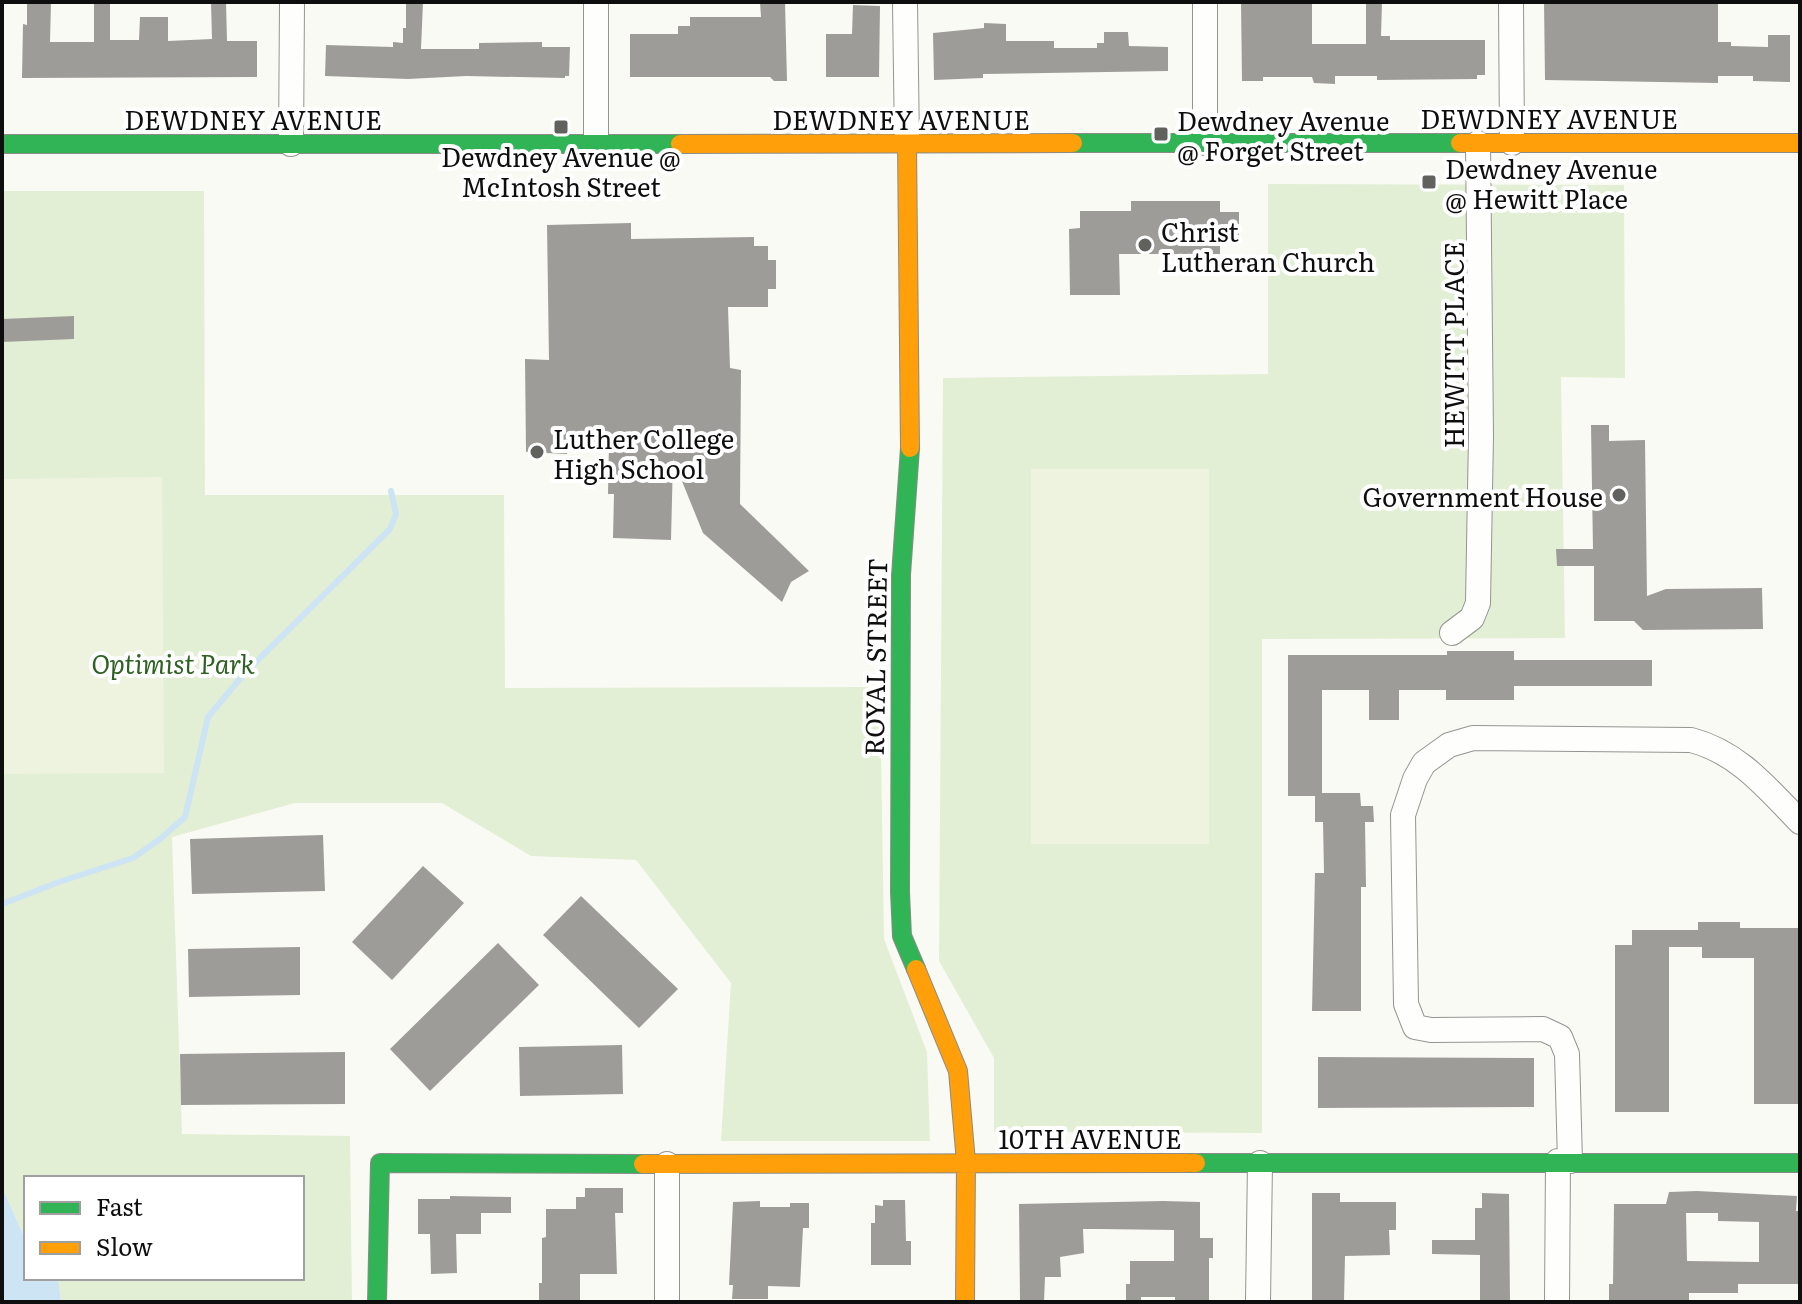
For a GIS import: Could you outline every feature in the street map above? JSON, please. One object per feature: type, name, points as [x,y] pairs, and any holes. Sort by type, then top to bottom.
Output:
[{"type":"street","points":[[291,144],[292,2]]},
{"type":"street","points":[[596,2],[596,144]]},
{"type":"street","name":"ROYAL STREET","points":[[905,2],[911,431],[901,575],[902,936],[958,1071],[966,1162],[965,1302]]},
{"type":"street","points":[[1205,2],[1205,143]]},
{"type":"street","points":[[1511,2],[1512,143]]},
{"type":"street","name":"HEWITT PLACE","points":[[1452,633],[1472,618],[1478,603],[1481,435],[1478,143]]},
{"type":"street","name":"DEWDNEY AVENUE","points":[[2,144],[1800,143]]},
{"type":"street","points":[[1557,1302],[1567,1054],[1560,1037],[1543,1029],[1431,1030],[1415,1027],[1406,1004],[1403,815],[1424,763],[1449,745],[1473,738],[1691,740],[1719,748],[1737,761],[1756,776],[1800,822]]},
{"type":"street","name":"10TH AVENUE","points":[[377,1302],[380,1163],[1800,1163]]},
{"type":"street","points":[[1258,1302],[1260,1163]]},
{"type":"street","points":[[667,1164],[667,1302]]},
{"type":"green space","points":[[1268,184],[1624,185],[1625,378],[1561,377],[1565,638],[1262,639],[1262,1133],[994,1132],[994,1058],[939,961],[943,378],[1268,374]]},
{"type":"green space","name":"Optimist Park","points":[[2,191],[204,191],[205,495],[504,495],[505,688],[880,687],[884,939],[927,1052],[930,1141],[721,1141],[731,983],[636,860],[531,856],[442,803],[295,803],[172,837],[182,1134],[350,1136],[352,1302],[61,1302],[58,1280],[304,1280],[304,1176],[24,1176],[24,1236],[2,1187]]},
{"type":"green space","points":[[1031,469],[1209,469],[1209,844],[1031,844]]},
{"type":"green space","points":[[162,477],[164,773],[2,774],[2,479]]},
{"type":"water","points":[[2,1187],[24,1236],[24,1280],[58,1280],[61,1302],[2,1302]]},
{"type":"building","points":[[27,2],[51,2],[50,42],[94,42],[94,2],[110,2],[110,40],[139,40],[140,17],[168,17],[168,41],[212,39],[211,2],[226,2],[227,41],[257,41],[257,77],[22,78],[23,24],[27,25]]},
{"type":"building","points":[[406,2],[423,2],[421,49],[479,49],[479,43],[542,42],[542,47],[570,47],[569,76],[408,79],[325,76],[326,45],[393,47],[393,42],[403,43]]},
{"type":"building","points":[[760,2],[785,2],[787,81],[774,81],[770,77],[630,77],[630,34],[678,34],[678,26],[690,26],[690,17],[761,17]]},
{"type":"building","points":[[1241,2],[1312,2],[1312,44],[1366,44],[1366,2],[1382,2],[1381,36],[1390,36],[1390,40],[1485,40],[1485,75],[1477,75],[1477,79],[1377,80],[1377,76],[1335,76],[1335,84],[1314,83],[1312,77],[1263,77],[1263,81],[1242,81]]},
{"type":"building","points":[[1544,2],[1718,2],[1718,42],[1731,42],[1731,46],[1768,47],[1768,35],[1790,35],[1790,82],[1753,81],[1753,76],[1718,76],[1718,83],[1545,80]]},
{"type":"building","points":[[853,5],[880,6],[879,77],[826,77],[826,34],[852,34]]},
{"type":"building","points":[[984,23],[1006,24],[1006,41],[1054,41],[1054,48],[1097,48],[1097,43],[1104,43],[1104,32],[1128,32],[1129,46],[1168,47],[1168,71],[983,74],[983,78],[934,80],[933,33],[984,28]]},
{"type":"building","name":"Christ Lutheran Church","points":[[1131,201],[1220,201],[1220,212],[1239,212],[1239,241],[1220,241],[1220,254],[1119,254],[1120,295],[1070,295],[1069,229],[1080,228],[1080,211],[1131,211]]},
{"type":"building","name":"Luther College High School","points":[[631,223],[631,239],[754,237],[754,246],[768,246],[768,260],[776,260],[776,289],[768,289],[768,307],[728,307],[730,368],[741,370],[740,504],[809,571],[791,582],[782,602],[703,533],[673,459],[671,540],[613,538],[614,494],[608,494],[609,443],[566,443],[567,454],[526,452],[525,359],[549,360],[547,225]]},
{"type":"building","points":[[74,316],[74,339],[2,342],[2,319]]},
{"type":"building","name":"Government House","points":[[1591,425],[1609,425],[1609,441],[1645,440],[1647,596],[1666,589],[1762,588],[1763,629],[1643,630],[1634,621],[1594,621],[1594,566],[1557,566],[1556,549],[1593,549]]},
{"type":"building","points":[[1447,651],[1514,651],[1514,660],[1652,660],[1652,686],[1514,686],[1514,700],[1446,700],[1446,690],[1399,690],[1399,720],[1369,720],[1369,690],[1322,690],[1322,793],[1360,793],[1361,806],[1373,806],[1374,822],[1365,822],[1366,887],[1361,887],[1361,1011],[1312,1011],[1315,873],[1324,873],[1323,822],[1315,822],[1315,796],[1288,796],[1288,655],[1447,655]]},
{"type":"building","points":[[323,835],[325,891],[192,894],[190,839]]},
{"type":"building","points":[[423,866],[464,903],[392,980],[352,942]]},
{"type":"building","points":[[581,896],[678,989],[639,1028],[543,935]]},
{"type":"building","points":[[1698,922],[1740,922],[1740,928],[1800,928],[1800,1104],[1754,1104],[1754,958],[1702,958],[1702,947],[1669,947],[1669,1112],[1615,1112],[1615,945],[1632,945],[1632,930],[1698,930]]},
{"type":"building","points":[[498,943],[539,985],[430,1091],[390,1049]]},
{"type":"building","points":[[300,947],[300,995],[189,997],[188,949]]},
{"type":"building","points":[[622,1045],[623,1094],[520,1096],[519,1047]]},
{"type":"building","points":[[345,1052],[345,1104],[181,1105],[180,1054]]},
{"type":"building","points":[[1318,1057],[1534,1058],[1534,1107],[1318,1108]]},
{"type":"building","points":[[585,1188],[623,1188],[623,1213],[615,1213],[617,1274],[580,1274],[580,1302],[539,1302],[546,1209],[576,1209],[576,1197],[585,1197]]},
{"type":"building","points":[[1669,1192],[1797,1196],[1796,1211],[1800,1211],[1800,1284],[1738,1284],[1738,1293],[1689,1293],[1689,1301],[1609,1302],[1609,1284],[1613,1284],[1614,1204],[1666,1204]],"holes":[[[1686,1213],[1718,1213],[1718,1221],[1759,1222],[1759,1262],[1687,1261]]]},
{"type":"building","points":[[1312,1193],[1340,1193],[1340,1202],[1396,1202],[1396,1230],[1389,1230],[1390,1255],[1345,1256],[1344,1301],[1312,1302]]},
{"type":"building","points":[[1482,1193],[1509,1194],[1510,1302],[1480,1302],[1480,1255],[1432,1254],[1432,1240],[1475,1240],[1475,1208],[1482,1208]]},
{"type":"building","points":[[450,1196],[511,1197],[511,1213],[481,1213],[481,1234],[456,1234],[457,1273],[431,1274],[430,1234],[418,1234],[418,1199],[450,1199]]},
{"type":"building","points":[[883,1200],[905,1200],[906,1241],[911,1241],[911,1265],[871,1265],[871,1223],[875,1223],[875,1205],[883,1206]]},
{"type":"building","points":[[760,1201],[760,1207],[790,1207],[790,1203],[809,1203],[809,1228],[803,1228],[800,1287],[768,1286],[768,1299],[732,1299],[733,1285],[729,1285],[733,1202]]},
{"type":"building","points":[[1200,1202],[1200,1238],[1213,1238],[1213,1258],[1209,1258],[1209,1302],[1175,1302],[1175,1297],[1141,1297],[1141,1302],[1126,1302],[1130,1261],[1174,1261],[1174,1230],[1083,1229],[1084,1253],[1060,1257],[1061,1277],[1045,1277],[1044,1302],[1020,1302],[1019,1204]]},
{"type":"waterway","points":[[2,904],[133,858],[185,817],[208,717],[244,674],[390,529],[396,514],[391,491]]},
{"type":"traffic: fast","points":[[1073,143],[1460,143]]},
{"type":"traffic: fast","points":[[2,144],[680,144]]},
{"type":"traffic: fast","points":[[910,448],[901,575],[900,892],[902,936],[916,969]]},
{"type":"traffic: fast","points":[[377,1302],[380,1163],[643,1164]]},
{"type":"traffic: fast","points":[[1196,1163],[1800,1163]]},
{"type":"traffic: slow","points":[[680,144],[1073,143]]},
{"type":"traffic: slow","points":[[1460,143],[1800,143]]},
{"type":"traffic: slow","points":[[907,144],[910,448]]},
{"type":"traffic: slow","points":[[916,969],[958,1071],[966,1162],[965,1302]]},
{"type":"traffic: slow","points":[[643,1164],[1196,1163]]},
{"type":"place","name":"Dewdney Avenue @ McIntosh Street","points":[[561,127]]},
{"type":"place","name":"Dewdney Avenue @ Forget Street","points":[[1161,134]]},
{"type":"place","name":"Dewdney Avenue @ Hewitt Place","points":[[1429,182]]},
{"type":"place","name":"Christ Lutheran Church","points":[[1145,245]]},
{"type":"place","name":"Luther College High School","points":[[537,452]]},
{"type":"place","name":"Government House","points":[[1619,495]]}]
